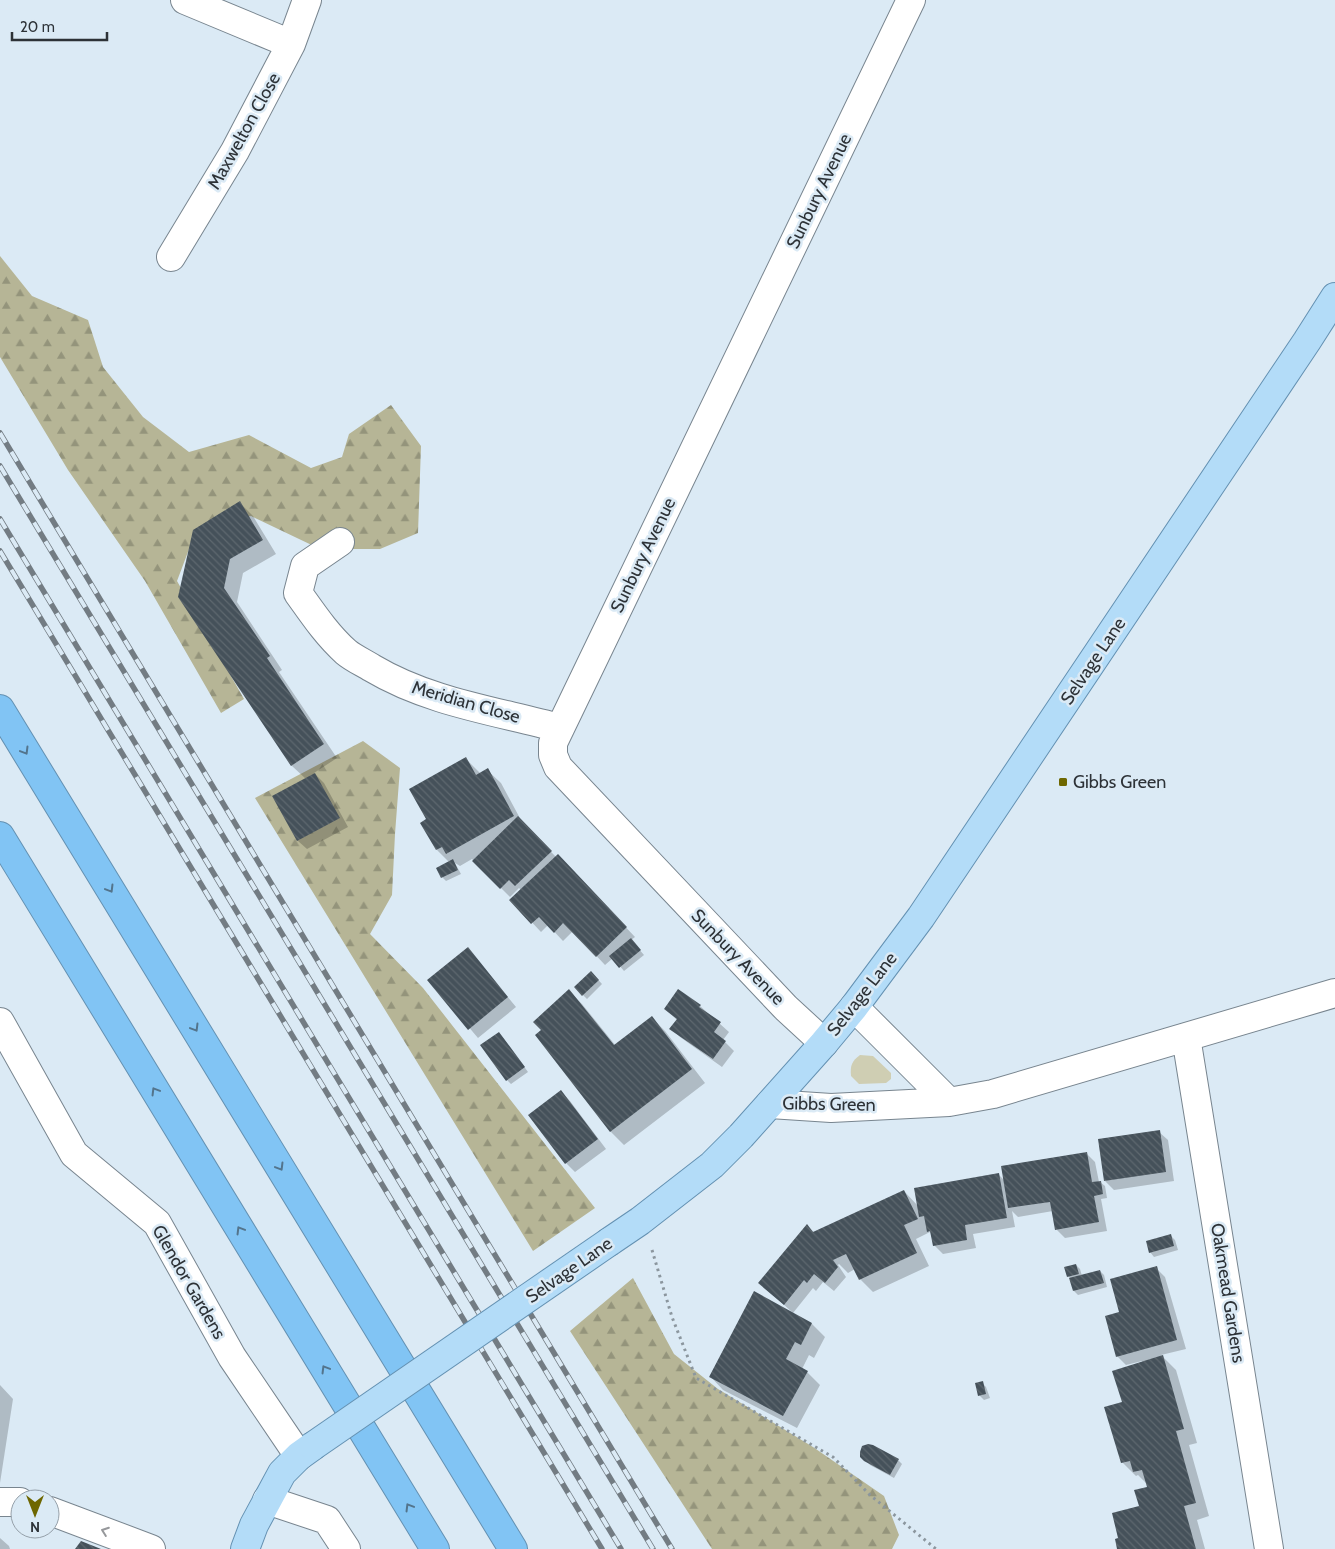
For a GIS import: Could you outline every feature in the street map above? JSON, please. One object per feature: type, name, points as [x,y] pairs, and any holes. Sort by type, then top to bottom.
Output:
[{"type":"highway","points":[[0,709],[513,1549]]},
{"type":"highway","points":[[0,836],[435,1549]]},
{"type":"main road","name":"Selvage Lane","points":[[245,1549],[254,1526],[282,1473],[306,1451],[640,1221],[712,1165],[824,1043],[854,1007],[921,917],[1335,297]]},
{"type":"street","points":[[185,0],[291,44]]},
{"type":"street","name":"Maxwelton Close","points":[[171,257],[235,151],[291,44],[307,0]]},
{"type":"street","name":"Sunbury Avenue","points":[[824,1043],[786,1008],[558,767],[553,755],[553,743],[911,0]]},
{"type":"street","name":"Meridian Close","points":[[340,542],[305,566],[298,594],[328,634],[348,654],[389,678],[427,694],[560,728]]},
{"type":"street","name":"Gibbs Green","points":[[770,1104],[831,1108],[949,1102],[993,1094],[1335,993]]},
{"type":"street","points":[[854,1007],[949,1102]]},
{"type":"street","name":"Glendor Gardens","points":[[0,1022],[74,1154],[157,1223],[232,1357],[306,1451]]},
{"type":"street","name":"Oakmead Gardens","points":[[1186,1037],[1269,1549]]},
{"type":"street","points":[[267,1500],[327,1520],[346,1549]]},
{"type":"street","points":[[60,1515],[150,1549]]},
{"type":"path","points":[[640,1221],[654,1252],[672,1317],[696,1378],[833,1457],[870,1495],[936,1549]]},
{"type":"green space","points":[[0,256],[32,296],[88,320],[103,367],[143,417],[189,452],[249,435],[311,468],[342,457],[349,434],[391,405],[421,446],[418,533],[380,549],[320,549],[251,516],[197,528],[177,581],[244,699],[221,713],[145,581],[68,470],[0,357]]},
{"type":"green space","points":[[363,741],[400,768],[392,895],[370,934],[423,988],[595,1208],[533,1251],[255,798]]},
{"type":"green space","points":[[860,1055],[873,1056],[891,1073],[891,1079],[886,1083],[859,1084],[851,1076],[851,1066],[853,1061]]},
{"type":"green space","points":[[633,1278],[674,1354],[718,1389],[813,1447],[884,1496],[899,1535],[892,1549],[712,1549],[570,1331]]},
{"type":"building","points":[[240,501],[263,540],[230,559],[224,588],[270,656],[267,658],[324,744],[291,766],[178,597],[193,530]]},
{"type":"building","points":[[466,757],[476,775],[488,768],[514,816],[446,854],[442,847],[436,850],[420,823],[426,819],[409,789]]},
{"type":"building","points":[[315,773],[340,818],[297,841],[272,796]]},
{"type":"building","points":[[518,816],[552,851],[515,886],[509,880],[500,889],[472,861]]},
{"type":"building","points":[[558,854],[627,927],[596,957],[563,923],[554,933],[539,917],[531,924],[509,900]]},
{"type":"building","points":[[453,859],[458,870],[441,878],[436,868]]},
{"type":"building","points":[[631,938],[641,950],[619,968],[609,956]]},
{"type":"building","points":[[468,947],[508,997],[468,1030],[427,980]]},
{"type":"building","points":[[591,971],[599,980],[582,996],[574,987]]},
{"type":"building","points":[[569,989],[614,1045],[652,1016],[692,1069],[610,1132],[535,1035],[541,1030],[533,1022]]},
{"type":"building","points":[[678,989],[721,1022],[714,1032],[726,1041],[713,1059],[669,1029],[677,1019],[664,1009]]},
{"type":"building","points":[[499,1032],[525,1067],[506,1081],[480,1045]]},
{"type":"building","points":[[561,1090],[598,1139],[565,1164],[528,1115]]},
{"type":"building","points":[[1160,1130],[1166,1172],[1104,1181],[1098,1139]]},
{"type":"building","points":[[1087,1152],[1092,1182],[1101,1181],[1103,1194],[1094,1196],[1099,1222],[1055,1230],[1050,1202],[1008,1208],[1001,1166]]},
{"type":"building","points":[[999,1173],[1007,1218],[965,1225],[967,1240],[933,1246],[930,1231],[927,1232],[924,1216],[919,1217],[914,1188]]},
{"type":"building","points":[[904,1190],[918,1219],[904,1225],[917,1253],[859,1280],[846,1254],[833,1260],[838,1267],[825,1283],[814,1274],[807,1283],[804,1280],[784,1305],[758,1283],[807,1224],[813,1232]]},
{"type":"building","points":[[1171,1234],[1174,1246],[1149,1253],[1146,1241]]},
{"type":"building","points":[[1076,1264],[1079,1274],[1067,1277],[1064,1267]]},
{"type":"building","points":[[1157,1266],[1177,1340],[1116,1357],[1105,1316],[1119,1312],[1110,1279]]},
{"type":"building","points":[[1100,1270],[1104,1283],[1073,1291],[1069,1278]]},
{"type":"building","points":[[754,1291],[812,1323],[801,1345],[795,1342],[786,1359],[808,1371],[783,1416],[709,1377]]},
{"type":"building","points":[[1163,1355],[1184,1429],[1176,1431],[1196,1503],[1184,1506],[1196,1549],[1117,1549],[1115,1539],[1118,1538],[1112,1513],[1139,1506],[1134,1490],[1147,1487],[1142,1470],[1133,1472],[1130,1461],[1121,1463],[1104,1407],[1122,1402],[1112,1371]]},
{"type":"building","points":[[983,1381],[986,1394],[978,1396],[975,1383]]},
{"type":"building","points":[[868,1444],[899,1459],[890,1475],[860,1457],[862,1446]]},
{"type":"building","points":[[81,1541],[101,1549],[75,1549]]},
{"type":"railway","points":[[0,433],[672,1549]]},
{"type":"railway","points":[[0,466],[653,1549]]},
{"type":"railway","points":[[0,519],[621,1549]]},
{"type":"railway","points":[[0,551],[602,1549]]},
{"type":"place","name":"Gibbs Green","points":[[1063,782]]}]
